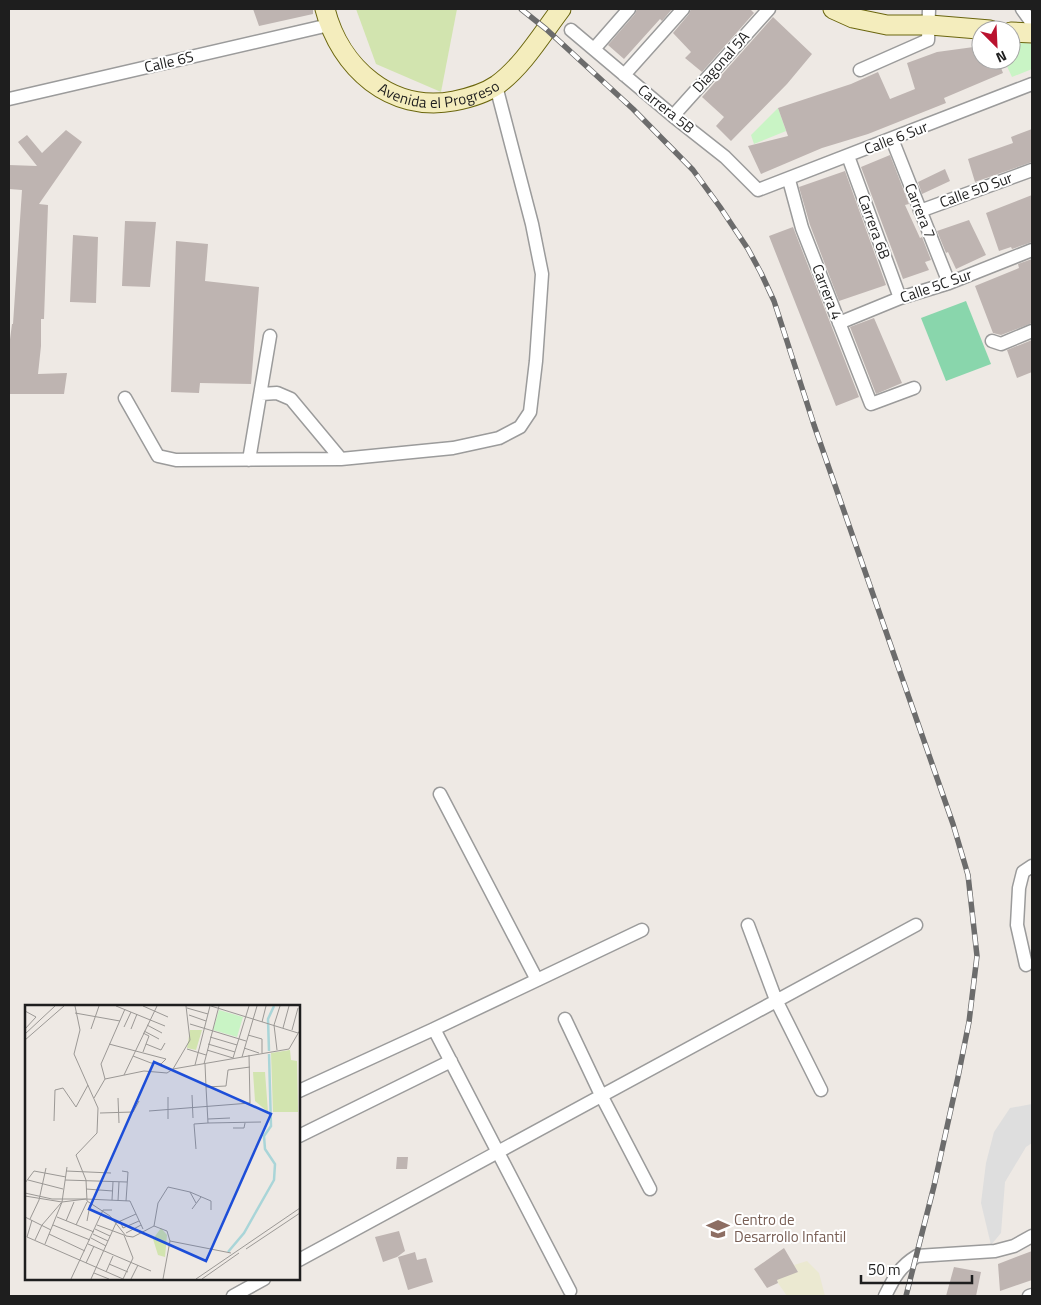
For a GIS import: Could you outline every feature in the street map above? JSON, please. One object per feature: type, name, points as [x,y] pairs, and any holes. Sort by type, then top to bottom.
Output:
[{"type":"main road","name":"Avenida el Progreso","points":[[327,17],[345,54],[363,76],[385,91],[411,101],[439,104],[472,97],[496,86],[516,67],[561,9]]},
{"type":"main road","points":[[833,9],[853,18],[887,25],[929,17],[971,26]]},
{"type":"street","points":[[594,49],[629,9]]},
{"type":"street","points":[[624,75],[683,9]]},
{"type":"street","points":[[1022,9],[1032,23]]},
{"type":"street","name":"Diagonal 5A","points":[[673,116],[765,10]]},
{"type":"street","name":"Calle 6S","points":[[9,98],[327,17]]},
{"type":"street","points":[[860,70],[928,40],[929,17]]},
{"type":"street","name":"Carrera 5B","points":[[571,30],[725,157],[758,190]]},
{"type":"street","name":"Calle 6 Sur","points":[[758,190],[789,180],[1032,84]]},
{"type":"street","points":[[125,398],[158,456],[176,460],[341,459],[453,448],[499,438],[520,427],[530,412],[536,361],[542,274],[532,224],[496,86]]},
{"type":"street","name":"Carrera 7","points":[[892,139],[949,283]]},
{"type":"street","name":"Carrera 6B","points":[[848,156],[900,298]]},
{"type":"street","name":"Calle 5D Sur","points":[[920,211],[1032,170]]},
{"type":"street","name":"Carrera 4","points":[[789,180],[802,228],[871,404],[914,388]]},
{"type":"street","name":"Calle 5C Sur","points":[[839,323],[900,298],[949,283],[1032,250]]},
{"type":"street","points":[[992,341],[1001,344],[1032,331]]},
{"type":"street","points":[[249,460],[270,336]]},
{"type":"street","points":[[261,394],[277,393],[291,399],[341,459]]},
{"type":"street","points":[[440,794],[536,980]]},
{"type":"street","points":[[1026,965],[1017,925],[1019,888],[1024,872],[1032,866]]},
{"type":"street","points":[[748,925],[776,1000],[821,1090]]},
{"type":"street","points":[[300,1259],[916,925]]},
{"type":"street","points":[[300,1091],[642,930]]},
{"type":"street","points":[[564,1019],[650,1189]]},
{"type":"street","points":[[434,1029],[498,1151],[568,1294]]},
{"type":"street","points":[[300,1136],[451,1060]]},
{"type":"street","points":[[885,1296],[896,1274],[906,1263],[917,1256],[995,1251],[1014,1246],[1032,1236]]},
{"type":"street","points":[[233,1296],[262,1280]]},
{"type":"shaded area","points":[[1032,1104],[1032,1143],[1026,1147],[1005,1182],[1001,1233],[991,1245],[981,1203],[986,1163],[994,1132],[1010,1108]]},
{"type":"shaded area","points":[[807,1261],[819,1273],[825,1296],[787,1296],[778,1283],[775,1273],[798,1272],[794,1265]]},
{"type":"green space","points":[[356,9],[457,9],[441,92],[376,64]]},
{"type":"green space","points":[[1021,42],[1032,44],[1032,69],[1012,77],[1009,70],[1021,70]]},
{"type":"green space","points":[[778,108],[786,131],[754,144],[751,135]]},
{"type":"green space","points":[[966,301],[991,364],[946,381],[921,318]]},
{"type":"building","points":[[253,9],[313,9],[313,14],[259,26]]},
{"type":"building","points":[[637,9],[672,9],[662,21],[660,19],[624,59],[608,45],[635,14]]},
{"type":"building","points":[[691,9],[750,9],[754,13],[702,72],[685,58],[691,52],[673,33]]},
{"type":"building","points":[[773,17],[812,54],[787,84],[731,141],[716,126],[724,117],[702,97]]},
{"type":"building","points":[[971,47],[971,70],[1002,70],[1003,73],[944,98],[946,103],[868,134],[822,148],[761,174],[748,146],[788,136],[778,108],[851,84],[878,72],[890,99],[915,89],[907,63],[937,52]]},
{"type":"building","points":[[1032,129],[1032,162],[975,182],[968,159],[1013,143],[1011,137]]},
{"type":"building","points":[[66,130],[82,142],[39,204],[48,205],[44,319],[41,319],[38,374],[67,373],[64,394],[9,394],[9,347],[13,324],[22,190],[9,189],[9,165],[37,166],[18,142],[27,135],[42,153]]},
{"type":"building","points":[[890,155],[909,204],[905,205],[920,238],[922,237],[931,260],[925,262],[929,270],[903,279],[861,167]]},
{"type":"building","points":[[945,169],[950,181],[922,194],[918,182]]},
{"type":"building","points":[[845,171],[886,285],[839,301],[810,225],[799,187]]},
{"type":"building","points":[[1032,195],[1032,242],[999,251],[986,213]]},
{"type":"building","points":[[969,220],[986,255],[956,269],[948,252],[946,253],[937,231]]},
{"type":"building","points":[[125,221],[156,222],[150,287],[122,286]]},
{"type":"building","points":[[793,227],[859,397],[836,406],[769,236]]},
{"type":"building","points":[[73,235],[98,237],[96,303],[70,302]]},
{"type":"building","points":[[176,241],[208,244],[205,281],[259,287],[251,384],[200,383],[199,393],[171,392]]},
{"type":"building","points":[[1032,259],[1032,323],[1001,335],[993,333],[975,286],[1019,268],[1018,264]]},
{"type":"building","points":[[874,318],[902,383],[876,394],[850,327]]},
{"type":"building","points":[[1032,340],[1032,372],[1017,378],[1007,350]]},
{"type":"building","points":[[397,1157],[408,1157],[407,1169],[396,1169]]},
{"type":"building","points":[[399,1231],[405,1251],[397,1257],[383,1262],[375,1237]]},
{"type":"building","points":[[784,1248],[798,1272],[777,1280],[778,1283],[767,1288],[754,1269]]},
{"type":"building","points":[[1032,1251],[1032,1280],[1000,1291],[998,1264]]},
{"type":"building","points":[[415,1252],[417,1260],[426,1258],[433,1282],[408,1290],[398,1257]]},
{"type":"building","points":[[954,1267],[981,1272],[976,1296],[946,1296]]},
{"type":"railway","points":[[521,9],[546,29],[633,109],[693,170],[748,249],[761,273],[774,301],[814,425],[953,824],[968,875],[977,956],[969,1022],[958,1077],[934,1186],[906,1296]]},
{"type":"place","name":"Centro de Desarrollo Infantil","points":[[718,1229]]}]
